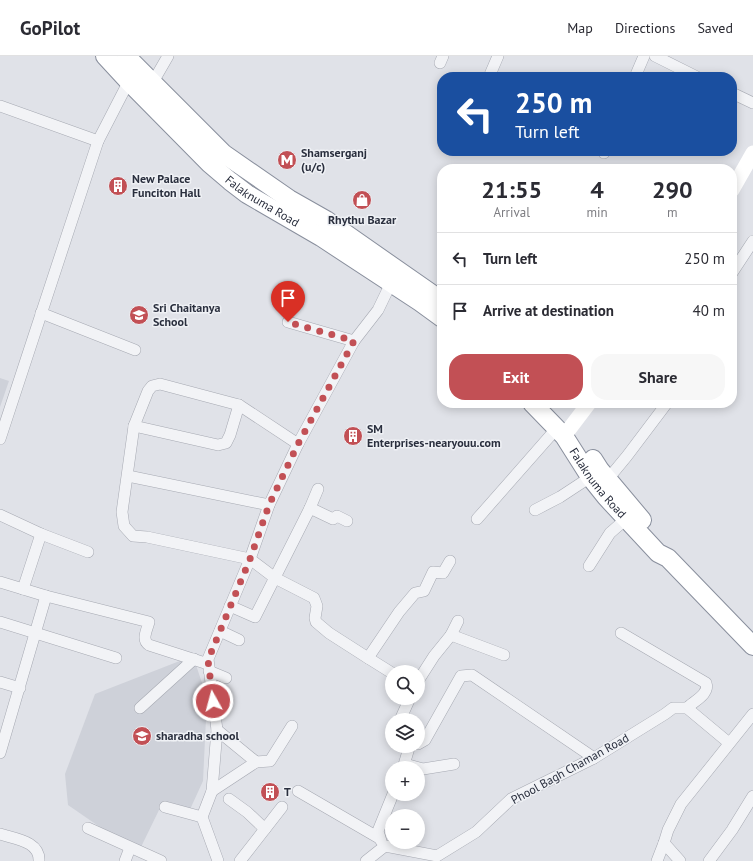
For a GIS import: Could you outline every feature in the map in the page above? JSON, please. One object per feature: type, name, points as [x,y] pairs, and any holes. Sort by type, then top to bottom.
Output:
[{"type":"highway","name":"Falaknuma Road","points":[[106,56],[131,68],[153,82],[224,154],[289,200],[326,220],[396,278],[420,302],[437,314]]},
{"type":"highway","name":"Falaknuma Road","points":[[131,68],[210,164],[247,194],[321,237],[437,298]]},
{"type":"highway","name":"Falaknuma Road","points":[[538,408],[564,430]]},
{"type":"highway","name":"Falaknuma Road","points":[[553,408],[564,430],[599,475],[664,544],[668,558]]},
{"type":"highway","name":"Falaknuma Road","points":[[599,475],[626,519],[658,554],[668,558],[753,646]]},
{"type":"main road","points":[[737,181],[753,153]]},
{"type":"main road","points":[[564,430],[584,408]]},
{"type":"street","points":[[153,82],[168,56]]},
{"type":"street","points":[[490,72],[498,56]]},
{"type":"street","points":[[637,72],[644,56]]},
{"type":"street","points":[[655,56],[686,72]]},
{"type":"street","points":[[0,439],[98,141],[131,68]]},
{"type":"street","points":[[737,95],[753,103]]},
{"type":"street","points":[[0,106],[98,141]]},
{"type":"street","points":[[737,265],[753,241]]},
{"type":"street","points":[[218,861],[202,816],[212,791],[217,730],[208,660],[250,559],[269,505],[298,444],[354,341],[378,310],[396,278]]},
{"type":"street","points":[[41,313],[135,350]]},
{"type":"street","points":[[288,322],[354,341]]},
{"type":"street","points":[[298,444],[239,405],[160,384],[152,386],[148,391],[134,426],[122,512],[124,526],[133,536],[147,537],[250,559],[275,578],[314,598],[317,606],[315,618],[316,622],[329,633],[385,669]]},
{"type":"street","points":[[134,426],[218,444],[226,442],[230,435],[239,405]]},
{"type":"street","points":[[535,510],[599,475],[627,456],[663,408]]},
{"type":"street","points":[[477,519],[564,430]]},
{"type":"street","points":[[128,476],[269,505]]},
{"type":"street","points":[[230,606],[255,617],[310,508],[318,489]]},
{"type":"street","points":[[310,508],[333,518],[337,516],[347,521]]},
{"type":"street","points":[[0,515],[40,534],[88,552]]},
{"type":"street","points":[[589,566],[610,533],[626,519]]},
{"type":"street","points":[[23,589],[40,534]]},
{"type":"street","points":[[368,658],[415,592],[424,591],[433,572],[444,573],[450,561]]},
{"type":"street","points":[[0,582],[46,596],[149,622],[144,639],[146,643],[194,659],[226,678]]},
{"type":"street","points":[[1,746],[20,688],[46,596]]},
{"type":"street","points":[[425,670],[451,635],[458,621]]},
{"type":"street","points":[[0,622],[116,658]]},
{"type":"street","points":[[220,631],[239,640]]},
{"type":"street","points":[[621,633],[706,683],[706,692],[686,708],[729,743]]},
{"type":"street","points":[[451,635],[504,655]]},
{"type":"street","points":[[140,708],[194,659]]},
{"type":"street","points":[[425,740],[461,676],[472,675],[594,758]]},
{"type":"street","points":[[0,682],[20,688]]},
{"type":"street","name":"Phool Bagh Chaman Road","points":[[298,791],[382,842],[439,858],[476,832],[511,799],[594,758],[673,708],[686,708]]},
{"type":"street","points":[[657,861],[668,830],[681,804],[753,714]]},
{"type":"street","points":[[212,791],[256,762],[270,761],[292,726]]},
{"type":"street","points":[[217,730],[256,762]]},
{"type":"street","points":[[425,768],[454,764]]},
{"type":"street","points":[[709,861],[732,830],[753,796]]},
{"type":"street","points":[[229,799],[247,812],[265,829]]},
{"type":"street","points":[[366,861],[382,842],[378,831],[390,801]]},
{"type":"street","points":[[165,807],[202,816]]},
{"type":"street","points":[[240,861],[282,807]]},
{"type":"street","points":[[88,828],[161,861]]},
{"type":"street","points":[[0,834],[28,843],[36,848],[39,861]]},
{"type":"street","points":[[664,843],[680,861]]},
{"type":"street","points":[[124,861],[130,848]]},
{"type":"shaded area","points":[[0,378],[9,381],[0,407]]},
{"type":"shaded area","name":"sharadha school","points":[[195,655],[194,659],[207,698],[203,781],[187,816],[159,810],[141,847],[110,834],[68,805],[65,774],[95,694]]},
{"type":"place","name":"Shamserganj (u/c)","points":[[287,160]]},
{"type":"place","name":"New Palace Funciton Hall","points":[[118,186]]},
{"type":"place","name":"Rhythu Bazar","points":[[362,200]]},
{"type":"place","name":"Sri Chaitanya School","points":[[139,315]]},
{"type":"place","name":"SM Enterprises-nearyouu.com","points":[[353,436]]},
{"type":"place","name":"sharadha school","points":[[142,736]]},
{"type":"place","name":"T","points":[[270,792]]},
{"type":"route","points":[[213,701],[208,660],[250,559],[269,505],[298,444],[354,341],[288,322]]}]
